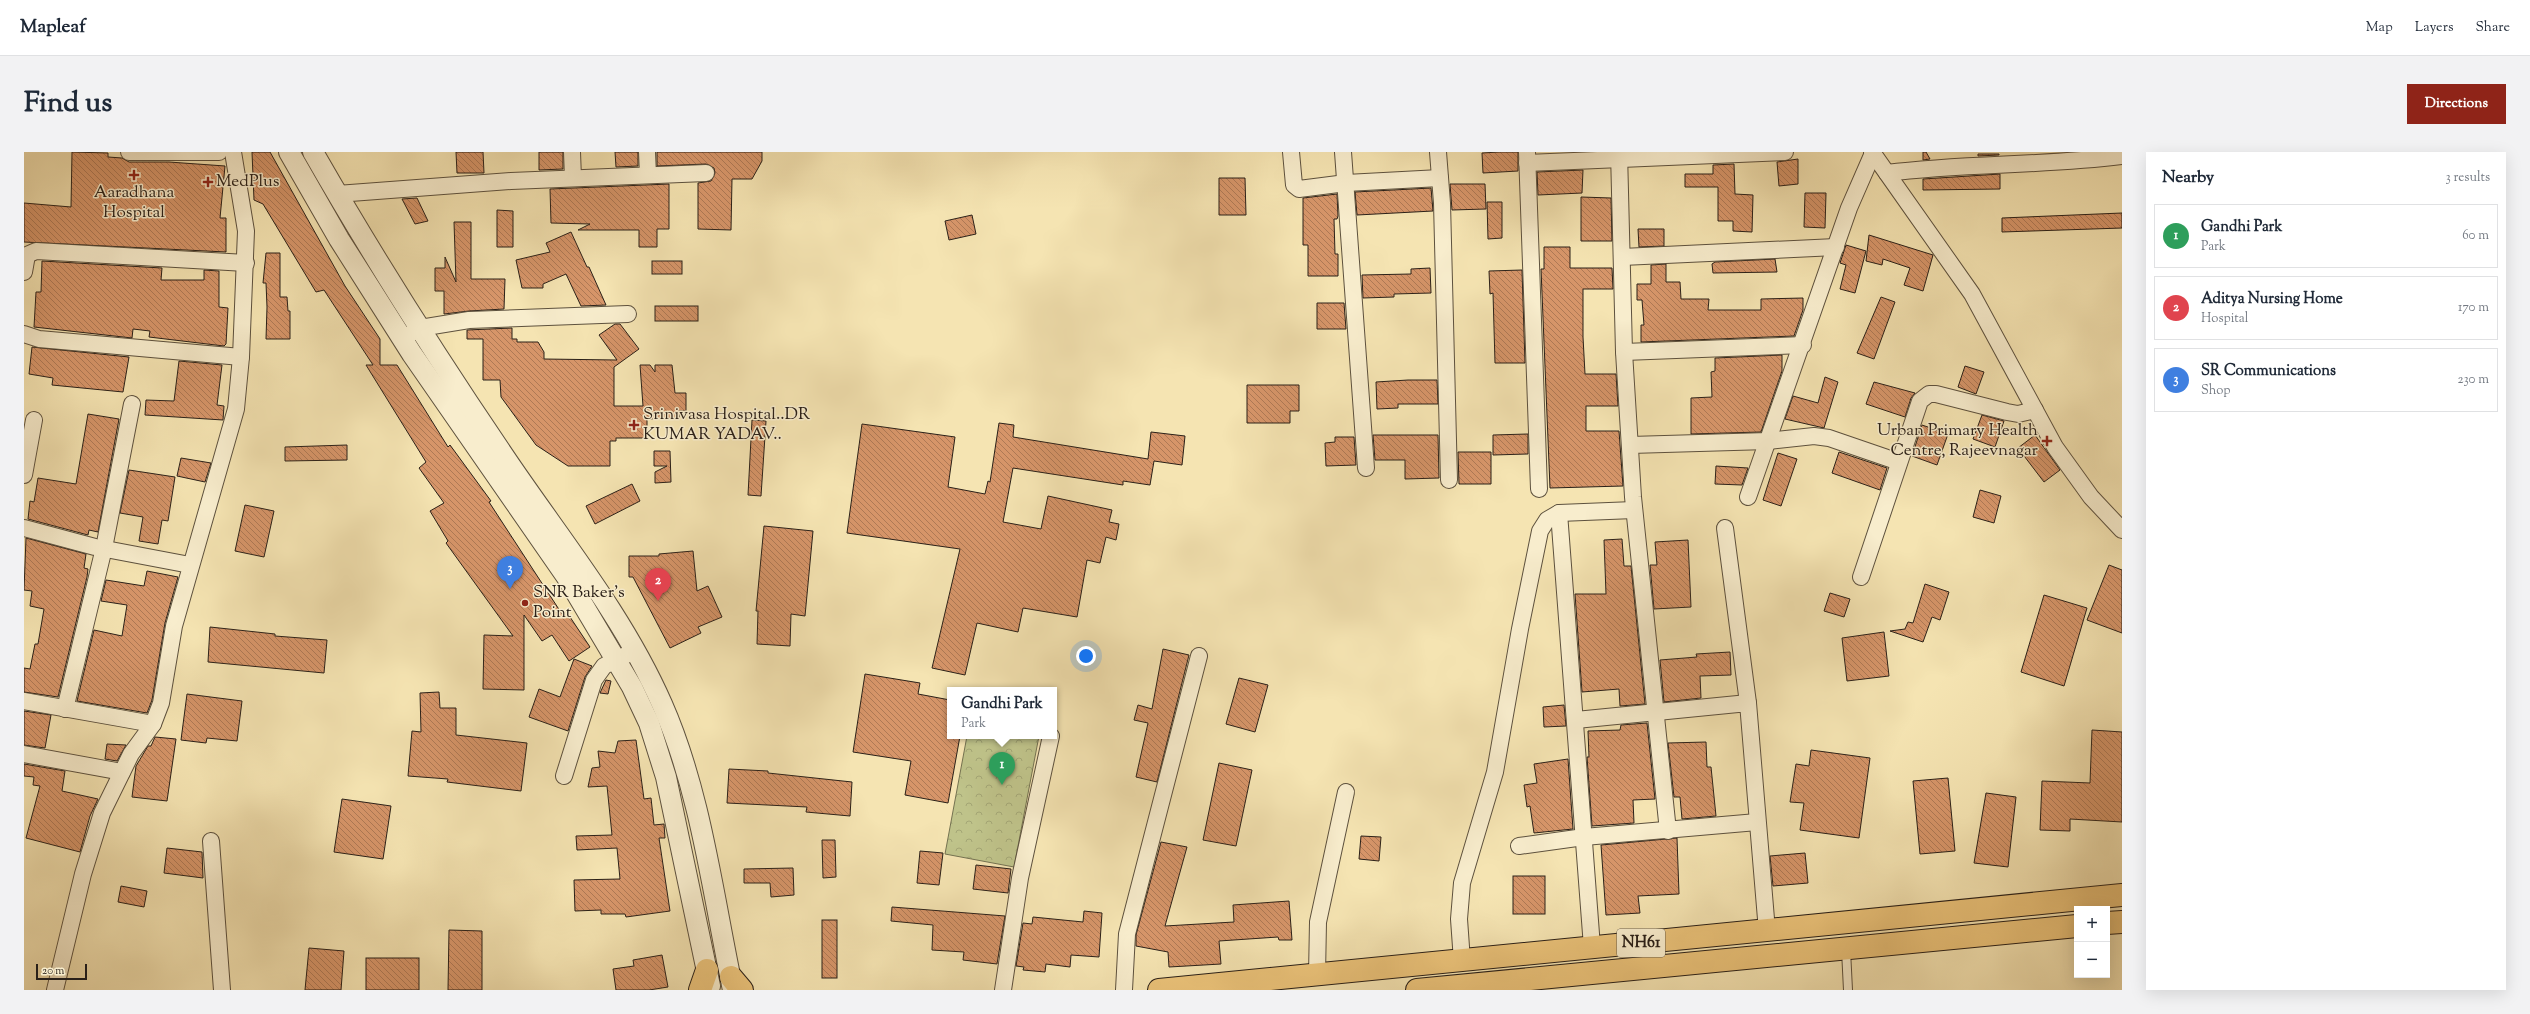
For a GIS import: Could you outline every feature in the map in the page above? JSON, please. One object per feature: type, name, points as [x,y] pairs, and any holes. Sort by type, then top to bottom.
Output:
[{"type":"highway","name":"NH61","points":[[1159,990],[2122,895]]},
{"type":"highway","points":[[2110,923],[2122,922]]},
{"type":"highway","name":"NH61","points":[[1417,990],[2074,926]]},
{"type":"street","points":[[129,152],[219,152]]},
{"type":"street","points":[[55,990],[94,835],[131,754],[153,724],[161,703],[174,626],[190,565],[234,417],[241,357],[246,262],[246,231],[233,152]]},
{"type":"street","points":[[289,152],[339,239],[402,339],[566,576],[617,659],[649,723],[666,777],[706,983]]},
{"type":"street","points":[[313,152],[337,194],[420,328],[506,458],[610,608],[636,650],[663,707],[686,772],[735,986]]},
{"type":"street","points":[[572,152],[573,178]]},
{"type":"street","points":[[647,152],[648,175]]},
{"type":"street","points":[[1291,152],[1294,185],[1297,188],[1346,183],[1440,178]]},
{"type":"street","points":[[1343,152],[1366,468]]},
{"type":"street","points":[[1438,152],[1450,480]]},
{"type":"street","points":[[1539,489],[1527,157],[1785,152]]},
{"type":"street","points":[[1873,153],[1972,294],[2056,446],[2091,497],[2122,530]]},
{"type":"street","points":[[1748,497],[1803,345],[1849,208],[1873,153]]},
{"type":"street","points":[[1619,155],[1624,352],[1634,510],[1668,831]]},
{"type":"street","points":[[1887,173],[1968,159],[2017,158],[2088,161],[2122,156]]},
{"type":"street","points":[[337,194],[573,178],[706,173]]},
{"type":"street","points":[[1622,257],[1836,247]]},
{"type":"street","points":[[24,272],[27,255],[36,251],[246,262]]},
{"type":"street","points":[[402,339],[420,328],[469,320],[628,314]]},
{"type":"street","points":[[24,334],[38,339],[241,357]]},
{"type":"street","points":[[1624,352],[1803,345]]},
{"type":"street","points":[[1861,577],[1920,401],[1929,394],[1936,394],[2018,414],[2035,410]]},
{"type":"street","points":[[65,709],[104,548],[132,404]]},
{"type":"street","points":[[24,475],[34,420]]},
{"type":"street","points":[[1630,445],[1768,440],[1814,436],[1829,438],[1899,462]]},
{"type":"street","points":[[1462,961],[1459,919],[1462,883],[1495,772],[1520,628],[1540,530],[1547,520],[1559,514],[1634,510]]},
{"type":"street","points":[[1559,514],[1576,720],[1592,947]]},
{"type":"street","points":[[24,528],[104,548],[190,565]]},
{"type":"street","points":[[1725,528],[1748,703],[1766,931]]},
{"type":"street","points":[[564,776],[594,680],[604,666],[636,650]]},
{"type":"street","points":[[1124,990],[1127,934],[1199,656]]},
{"type":"street","points":[[24,701],[153,724]]},
{"type":"street","points":[[1576,720],[1748,703]]},
{"type":"street","points":[[1003,990],[1020,878],[1050,739]]},
{"type":"street","points":[[24,754],[122,772]]},
{"type":"street","points":[[666,777],[686,772]]},
{"type":"street","points":[[1317,975],[1318,922],[1346,792]]},
{"type":"street","points":[[1518,846],[1584,837],[1668,831],[1757,822]]},
{"type":"street","points":[[211,841],[222,990]]},
{"type":"lane","points":[[1846,949],[1848,990]]},
{"type":"green space","points":[[966,739],[1038,739],[1014,867],[945,854]]},
{"type":"building","points":[[72,152],[108,153],[108,157],[122,158],[129,162],[169,162],[225,166],[220,218],[226,218],[226,252],[24,242],[24,203],[71,207]]},
{"type":"building","points":[[252,152],[270,152],[345,286],[380,339],[380,365],[397,365],[448,447],[450,445],[491,501],[489,502],[562,614],[566,611],[590,647],[569,661],[552,635],[542,641],[524,615],[524,690],[483,689],[484,635],[513,636],[446,543],[448,541],[430,511],[444,503],[419,468],[426,462],[366,365],[373,365],[324,290],[316,292],[263,204],[254,200]]},
{"type":"building","points":[[456,152],[483,152],[484,173],[457,173]]},
{"type":"building","points":[[539,152],[563,152],[563,169],[539,170]]},
{"type":"building","points":[[615,152],[638,152],[638,166],[616,167]]},
{"type":"building","points":[[657,152],[762,152],[762,161],[752,179],[732,179],[731,230],[698,229],[698,183],[711,181],[715,173],[714,168],[706,164],[657,166]]},
{"type":"building","points":[[1518,152],[1518,171],[1483,173],[1482,153]]},
{"type":"building","points":[[1923,152],[1926,152],[1930,159],[1923,160]]},
{"type":"building","points":[[1978,154],[1999,154],[1999,155],[1978,156]]},
{"type":"building","points":[[1798,159],[1798,184],[1779,186],[1777,162]]},
{"type":"building","points":[[1734,164],[1735,194],[1753,195],[1752,232],[1733,231],[1733,221],[1718,221],[1718,187],[1685,187],[1685,174],[1713,174],[1713,165]]},
{"type":"building","points":[[1583,170],[1582,193],[1538,195],[1537,172]]},
{"type":"building","points":[[2000,174],[2000,189],[1923,190],[1923,179]]},
{"type":"building","points":[[1219,178],[1245,178],[1246,215],[1219,215]]},
{"type":"building","points":[[669,184],[669,229],[657,229],[657,247],[639,247],[639,230],[578,230],[590,224],[551,223],[550,189]]},
{"type":"building","points":[[1450,184],[1485,184],[1486,209],[1452,210]]},
{"type":"building","points":[[1431,188],[1433,211],[1357,215],[1355,192]]},
{"type":"building","points":[[1805,193],[1826,193],[1825,228],[1804,227]]},
{"type":"building","points":[[1337,194],[1338,216],[1337,219],[1334,219],[1335,254],[1338,254],[1338,276],[1308,276],[1308,245],[1303,245],[1303,198]]},
{"type":"building","points":[[1581,197],[1611,198],[1612,241],[1581,241]]},
{"type":"building","points":[[417,198],[428,221],[415,224],[402,199]]},
{"type":"building","points":[[1487,202],[1502,202],[1502,238],[1488,239]]},
{"type":"building","points":[[497,210],[513,211],[513,247],[497,247]]},
{"type":"building","points":[[2122,213],[2122,228],[2002,232],[2002,218]]},
{"type":"building","points":[[972,215],[976,234],[949,240],[945,221]]},
{"type":"building","points":[[454,222],[471,222],[471,279],[505,279],[504,309],[444,314],[444,291],[435,291],[435,268],[445,268],[445,257],[456,282]]},
{"type":"building","points":[[1638,229],[1664,229],[1664,246],[1639,247]]},
{"type":"building","points":[[571,232],[606,305],[581,306],[566,274],[543,284],[543,288],[522,288],[516,260],[550,252],[546,243]]},
{"type":"building","points":[[1869,235],[1933,255],[1923,291],[1904,285],[1910,268],[1883,259],[1882,265],[1866,261]]},
{"type":"building","points":[[1846,245],[1866,251],[1855,293],[1840,289],[1846,265],[1840,263]]},
{"type":"building","points":[[1544,247],[1570,247],[1570,268],[1612,268],[1613,289],[1583,289],[1583,337],[1585,374],[1616,374],[1618,406],[1586,406],[1586,431],[1619,431],[1623,486],[1550,488],[1541,269],[1544,269]]},
{"type":"building","points":[[266,253],[280,253],[280,297],[287,297],[288,311],[290,311],[290,339],[266,339],[266,283],[263,283]]},
{"type":"building","points":[[1775,259],[1777,272],[1713,273],[1712,264],[1715,262]]},
{"type":"building","points":[[42,261],[162,268],[161,280],[204,280],[204,270],[219,271],[219,307],[228,308],[226,344],[224,346],[149,337],[150,331],[133,329],[132,338],[34,327],[36,292],[41,292]]},
{"type":"building","points":[[652,261],[682,261],[682,274],[652,274]]},
{"type":"building","points":[[1666,264],[1666,282],[1680,282],[1681,299],[1709,299],[1708,310],[1761,310],[1761,299],[1803,298],[1803,310],[1794,336],[1641,342],[1641,325],[1644,325],[1642,300],[1637,300],[1637,284],[1651,284],[1651,265]]},
{"type":"building","points":[[1430,268],[1431,293],[1394,294],[1394,297],[1363,298],[1362,275],[1411,274],[1411,269]]},
{"type":"building","points":[[1522,270],[1525,363],[1495,363],[1493,293],[1490,294],[1489,271]]},
{"type":"building","points":[[1881,297],[1895,302],[1874,359],[1857,353]]},
{"type":"building","points":[[1317,303],[1344,303],[1346,329],[1317,329]]},
{"type":"building","points":[[655,306],[698,306],[698,321],[655,321]]},
{"type":"building","points":[[615,324],[620,324],[639,349],[614,367],[614,406],[643,406],[640,365],[650,365],[655,372],[655,365],[672,365],[675,393],[686,393],[686,411],[679,411],[679,418],[647,419],[647,438],[616,438],[616,441],[610,441],[610,466],[568,466],[536,445],[501,397],[500,380],[483,380],[483,339],[467,339],[467,330],[512,328],[512,339],[517,339],[517,342],[538,342],[544,352],[544,359],[617,360],[599,335]]},
{"type":"building","points":[[32,347],[129,357],[123,392],[52,385],[53,378],[29,374]]},
{"type":"building","points":[[1782,355],[1782,371],[1761,432],[1691,434],[1691,398],[1712,397],[1711,372],[1715,371],[1715,358]]},
{"type":"building","points":[[179,361],[222,365],[217,405],[224,406],[223,420],[145,415],[146,400],[174,401]]},
{"type":"building","points":[[1965,366],[1984,372],[1976,394],[1958,387]]},
{"type":"building","points":[[1825,377],[1838,382],[1824,428],[1785,419],[1793,396],[1818,403]]},
{"type":"building","points":[[1437,380],[1438,404],[1398,404],[1398,408],[1377,409],[1376,382]]},
{"type":"building","points":[[1874,382],[1915,393],[1911,398],[1905,417],[1866,404]]},
{"type":"building","points":[[1247,385],[1299,385],[1299,411],[1290,411],[1290,423],[1247,423]]},
{"type":"building","points":[[88,414],[119,419],[98,532],[89,530],[88,535],[28,519],[30,501],[34,502],[38,478],[76,484]]},
{"type":"building","points":[[1982,415],[2004,421],[1995,447],[1973,439]]},
{"type":"building","points":[[752,420],[766,421],[761,496],[748,495]]},
{"type":"building","points":[[999,423],[1014,425],[1013,437],[1148,459],[1151,432],[1185,436],[1182,465],[1154,461],[1150,485],[1123,481],[1123,485],[1013,468],[1003,522],[1041,529],[1048,496],[1112,510],[1109,522],[1119,524],[1116,540],[1106,537],[1100,563],[1087,560],[1077,617],[1023,608],[1018,632],[977,623],[965,675],[932,668],[960,549],[847,533],[862,424],[955,437],[948,487],[985,494],[988,481],[990,482]]},
{"type":"building","points":[[1922,425],[1948,434],[1937,465],[1912,456]]},
{"type":"building","points":[[1528,434],[1528,454],[1493,455],[1493,435]]},
{"type":"building","points":[[1373,435],[1438,435],[1439,478],[1405,479],[1405,460],[1375,460]]},
{"type":"building","points":[[2035,435],[2060,470],[2044,482],[2018,448]]},
{"type":"building","points":[[1335,437],[1354,437],[1356,465],[1326,466],[1325,443],[1335,442]]},
{"type":"building","points":[[347,445],[347,460],[285,461],[285,447]]},
{"type":"building","points":[[654,451],[670,451],[671,482],[655,483],[655,472],[667,466],[654,466]]},
{"type":"building","points":[[1458,452],[1491,452],[1491,484],[1459,484]]},
{"type":"building","points":[[1839,452],[1887,468],[1880,490],[1832,473]]},
{"type":"building","points":[[1778,453],[1797,459],[1781,506],[1763,500]]},
{"type":"building","points":[[181,458],[211,463],[205,482],[177,476]]},
{"type":"building","points":[[1716,466],[1748,468],[1742,485],[1715,484]]},
{"type":"building","points":[[129,470],[175,477],[168,521],[162,520],[158,544],[139,541],[143,517],[120,513]]},
{"type":"building","points":[[632,484],[640,501],[595,524],[586,506]]},
{"type":"building","points":[[1980,490],[2001,496],[1994,523],[1973,517]]},
{"type":"building","points":[[245,505],[274,511],[264,557],[235,551]]},
{"type":"building","points":[[764,526],[813,531],[805,616],[791,614],[790,646],[757,644],[758,611],[756,611]]},
{"type":"building","points":[[26,538],[86,554],[84,568],[88,569],[87,577],[58,697],[24,692],[24,668],[30,669],[35,644],[38,644],[44,609],[30,606],[32,591],[24,590]]},
{"type":"building","points":[[1622,539],[1624,566],[1631,566],[1645,704],[1620,706],[1619,689],[1582,692],[1575,594],[1606,594],[1604,540]]},
{"type":"building","points":[[1688,540],[1691,607],[1654,609],[1650,565],[1657,565],[1655,542]]},
{"type":"building","points":[[693,551],[697,591],[708,586],[722,617],[698,627],[701,633],[670,648],[633,577],[629,577],[629,556],[659,556],[659,554]]},
{"type":"building","points":[[2109,565],[2122,570],[2122,633],[2087,620]]},
{"type":"building","points":[[147,571],[178,577],[165,623],[152,700],[147,713],[77,701],[94,630],[122,636],[127,605],[101,601],[106,580],[144,586]]},
{"type":"building","points":[[1925,584],[1949,592],[1940,620],[1932,617],[1923,642],[1890,631],[1905,629],[1908,622],[1913,623]]},
{"type":"building","points":[[1830,593],[1850,599],[1844,617],[1824,611]]},
{"type":"building","points":[[2044,595],[2087,608],[2064,686],[2021,672]]},
{"type":"building","points":[[210,627],[275,634],[275,636],[327,640],[324,673],[208,662]]},
{"type":"building","points":[[1884,632],[1889,676],[1847,681],[1842,638]]},
{"type":"building","points":[[1163,649],[1189,655],[1157,782],[1136,777],[1148,723],[1134,720],[1138,705],[1152,709]]},
{"type":"building","points":[[1730,652],[1731,675],[1700,676],[1701,698],[1664,702],[1660,660],[1697,657],[1696,654]]},
{"type":"building","points":[[574,659],[592,666],[585,677],[568,731],[529,717],[539,689],[560,697]]},
{"type":"building","points":[[865,674],[920,683],[918,694],[947,699],[947,739],[959,739],[948,803],[905,795],[911,761],[853,752]]},
{"type":"building","points":[[1239,678],[1268,685],[1255,732],[1226,724]]},
{"type":"building","points":[[606,680],[611,681],[608,694],[600,693]]},
{"type":"building","points":[[439,692],[440,708],[456,708],[456,735],[527,743],[521,791],[447,782],[448,779],[408,776],[412,731],[421,732],[420,693]]},
{"type":"building","points":[[187,694],[242,701],[237,741],[207,738],[206,743],[181,740]]},
{"type":"building","points":[[1564,705],[1566,726],[1544,727],[1543,707]]},
{"type":"building","points":[[24,711],[51,715],[45,748],[24,745]]},
{"type":"building","points":[[1647,723],[1655,799],[1633,800],[1634,823],[1592,826],[1587,757],[1589,757],[1588,731],[1620,730],[1621,725]]},
{"type":"building","points":[[2092,730],[2122,732],[2122,822],[2070,819],[2070,831],[2040,830],[2042,781],[2090,783]]},
{"type":"building","points":[[155,737],[176,739],[167,801],[132,797],[136,766],[148,746],[151,746]]},
{"type":"building","points":[[636,740],[644,799],[651,798],[654,825],[664,824],[665,838],[659,838],[670,911],[626,917],[625,914],[601,914],[601,910],[575,911],[574,880],[620,879],[617,848],[577,850],[576,836],[612,835],[607,786],[588,787],[592,768],[600,767],[598,751],[615,753],[618,741]]},
{"type":"building","points":[[1706,742],[1707,767],[1711,767],[1716,816],[1682,819],[1680,797],[1674,797],[1668,743]]},
{"type":"building","points":[[107,744],[126,745],[117,761],[105,759]]},
{"type":"building","points":[[1811,750],[1870,758],[1859,838],[1800,830],[1804,803],[1790,802],[1796,764],[1809,766]]},
{"type":"building","points":[[1568,759],[1573,829],[1534,833],[1530,806],[1527,807],[1524,785],[1537,783],[1534,764]]},
{"type":"building","points":[[1219,763],[1252,770],[1236,846],[1203,840]]},
{"type":"building","points":[[24,764],[65,771],[62,791],[98,799],[90,816],[80,852],[26,838],[40,786],[33,785],[34,777],[24,776]]},
{"type":"building","points":[[729,769],[768,771],[768,773],[852,782],[850,816],[806,812],[807,807],[727,803]]},
{"type":"building","points":[[1948,778],[1955,851],[1920,854],[1913,781]]},
{"type":"building","points":[[1986,793],[2016,797],[2008,867],[1974,863]]},
{"type":"building","points":[[342,799],[391,806],[383,859],[334,852]]},
{"type":"building","points":[[1361,836],[1381,837],[1379,861],[1359,859]]},
{"type":"building","points":[[1677,838],[1679,894],[1638,896],[1640,913],[1606,915],[1601,845]]},
{"type":"building","points":[[822,840],[835,840],[836,877],[823,878]]},
{"type":"building","points":[[1161,842],[1187,847],[1165,926],[1234,922],[1233,905],[1289,901],[1292,940],[1279,940],[1278,937],[1219,941],[1221,964],[1169,967],[1168,952],[1136,946],[1136,935]]},
{"type":"building","points":[[167,848],[202,852],[203,878],[164,873]]},
{"type":"building","points":[[920,851],[943,853],[939,885],[917,883]]},
{"type":"building","points":[[1805,853],[1808,883],[1773,886],[1770,856]]},
{"type":"building","points":[[976,865],[1011,869],[1008,893],[973,889]]},
{"type":"building","points":[[793,868],[794,895],[771,897],[770,883],[744,883],[744,869]]},
{"type":"building","points":[[1513,876],[1545,876],[1545,914],[1513,914]]},
{"type":"building","points":[[121,886],[147,891],[144,907],[118,902]]},
{"type":"building","points":[[892,907],[1005,916],[997,964],[963,960],[964,952],[932,950],[933,925],[891,921]]},
{"type":"building","points":[[1084,911],[1102,913],[1099,957],[1071,955],[1070,967],[1046,964],[1045,972],[1023,970],[1024,967],[1016,966],[1023,923],[1032,924],[1033,917],[1083,922]]},
{"type":"building","points":[[822,920],[837,920],[837,978],[822,978]]},
{"type":"building","points":[[449,930],[482,931],[482,990],[448,990]]},
{"type":"building","points":[[309,948],[344,951],[341,990],[305,990]]},
{"type":"building","points":[[662,955],[668,987],[649,990],[616,990],[613,969],[634,966],[633,960]]},
{"type":"building","points":[[366,958],[419,958],[419,990],[366,990]]},
{"type":"place","name":"Aaradhana Hospital","points":[[134,175]]},
{"type":"place","name":"MedPlus","points":[[208,182]]},
{"type":"place","name":"Srinivasa Hospital..DR KUMAR YADAV..","points":[[634,425]]},
{"type":"place","name":"Urban Primary Health Centre, Rajeevnagar","points":[[2047,441]]},
{"type":"place","name":"SR Communications","points":[[510,589]]},
{"type":"place","name":"Aditya Nursing Home","points":[[658,601]]},
{"type":"place","name":"SNR Baker's Point","points":[[525,603]]},
{"type":"place","name":"Gandhi Park","points":[[1002,785]]}]
